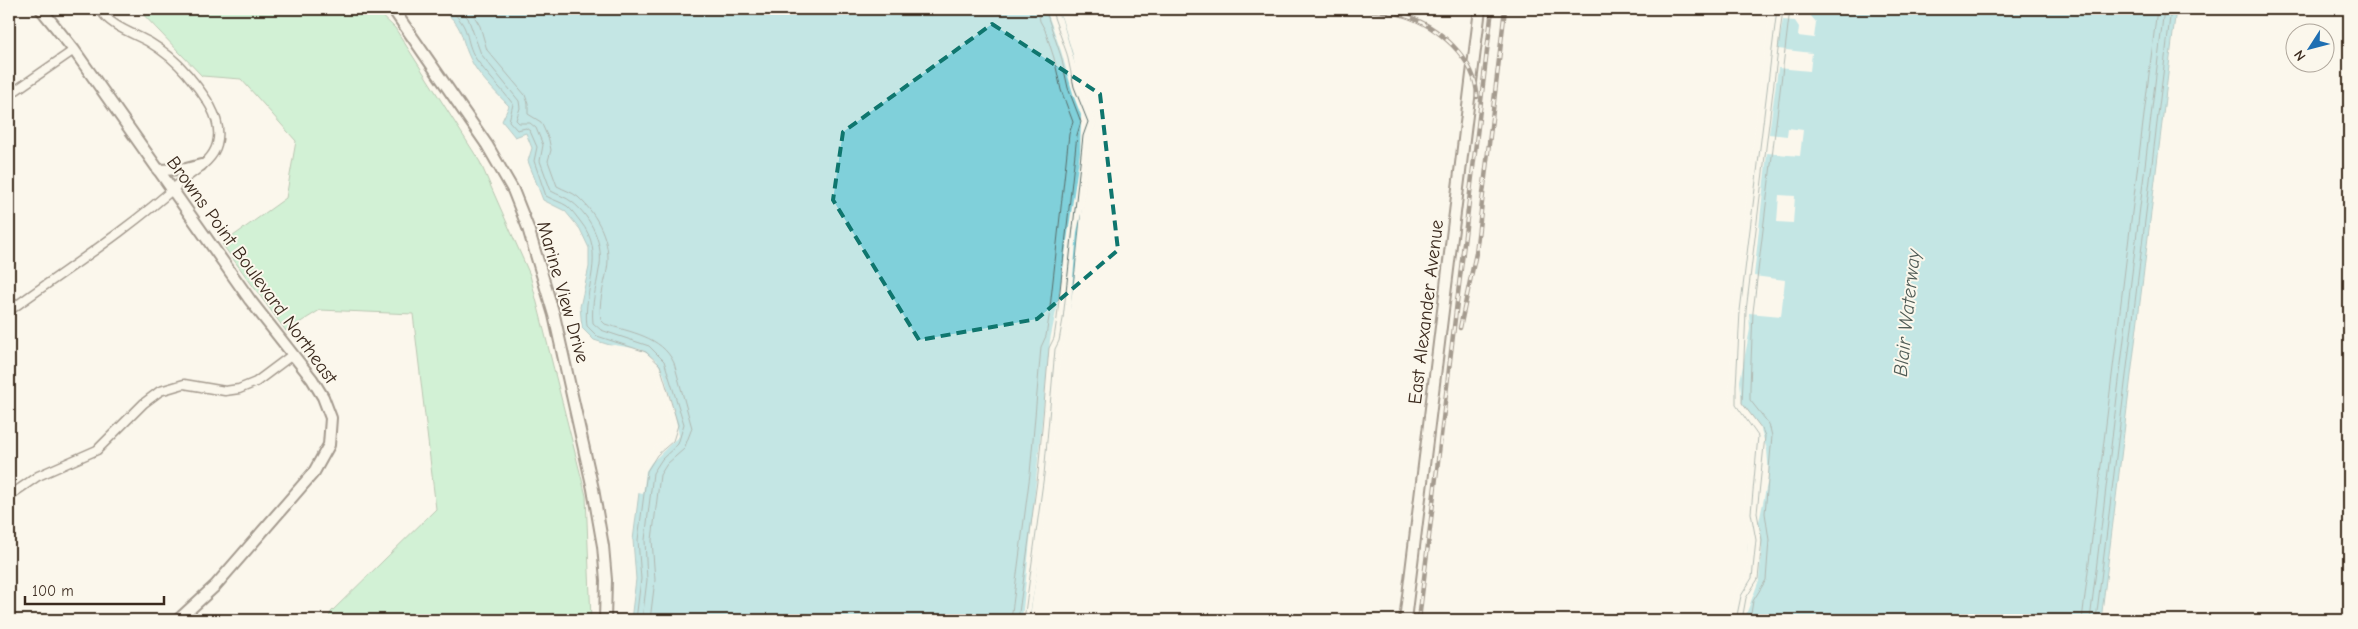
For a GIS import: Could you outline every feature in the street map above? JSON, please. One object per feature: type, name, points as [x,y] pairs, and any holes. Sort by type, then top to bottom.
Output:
[{"type":"street","name":"Browns Point Boulevard Northeast","points":[[41,9],[74,50],[250,300],[312,379],[330,411],[331,435],[324,457],[314,472],[215,586],[178,620]]},
{"type":"street","points":[[9,311],[160,202],[201,165],[215,149],[218,138],[217,122],[208,103],[186,73],[165,53],[110,21],[100,9]]},
{"type":"street","name":"Marine View Drive","points":[[393,9],[487,145],[512,190],[528,228],[554,315],[593,489],[603,546],[606,580],[605,620]]},
{"type":"street","name":"East Alexander Avenue","points":[[1405,620],[1480,9]]},
{"type":"street","points":[[9,96],[74,50]]},
{"type":"street","points":[[158,170],[186,169],[201,165]]},
{"type":"street","points":[[9,496],[38,476],[97,450],[144,403],[160,391],[184,384],[225,391],[239,389],[256,382],[292,355]]},
{"type":"highlighted area","points":[[992,24],[1100,94],[1118,250],[1037,319],[919,340],[833,200],[843,132]]},
{"type":"green space","points":[[138,9],[375,9],[395,28],[480,162],[530,275],[586,496],[591,620],[328,620],[331,612],[436,509],[413,314],[320,310],[286,331],[222,244],[286,198],[296,141],[241,79],[202,76]]},
{"type":"water","points":[[442,9],[1056,9],[1058,16],[1061,17],[1072,53],[1088,136],[1075,270],[1068,320],[1060,350],[1037,567],[1029,620],[631,620],[636,579],[633,540],[642,469],[669,438],[673,426],[656,369],[644,356],[594,340],[582,328],[580,307],[589,267],[589,248],[580,229],[565,211],[543,200],[528,161],[532,148],[526,133],[515,137],[502,121],[509,106],[473,65],[458,27]]},
{"type":"water","name":"Blair Waterway","points":[[1772,9],[2176,9],[2101,620],[1731,620],[1747,577],[1753,435],[1731,407]]},
{"type":"pier","points":[[1046,9],[1056,9],[1058,16],[1061,17],[1081,85],[1096,123],[1090,137],[1083,205],[1077,232],[1068,337],[1062,350],[1044,530],[1029,620],[1022,620],[1050,340],[1058,302],[1080,152],[1081,115]]},
{"type":"pier","points":[[1769,9],[1805,9],[1816,22],[1814,38],[1798,36],[1799,27],[1795,21],[1783,20],[1778,49],[1812,53],[1810,71],[1778,68],[1769,134],[1787,136],[1788,128],[1803,130],[1800,156],[1767,153],[1754,276],[1785,280],[1781,316],[1749,313],[1750,329],[1740,381],[1742,403],[1760,426],[1767,450],[1769,474],[1759,522],[1762,548],[1759,580],[1744,620],[1728,620],[1733,593],[1745,577],[1748,541],[1743,513],[1751,436],[1728,406],[1732,310]]},
{"type":"pier","points":[[1779,195],[1795,196],[1793,223],[1777,222]]},
{"type":"pier","points":[[614,345],[640,349],[656,360],[664,374],[675,415],[679,436],[651,463],[646,471],[643,494],[638,493],[640,468],[651,450],[667,436],[671,426],[654,370],[643,358],[605,346]]},
{"type":"railway","points":[[1357,9],[1403,15],[1416,20],[1441,35],[1463,57],[1475,83],[1477,97]]},
{"type":"railway","points":[[1419,620],[1492,9]]},
{"type":"railway","points":[[1460,328],[1476,253],[1505,9]]}]
